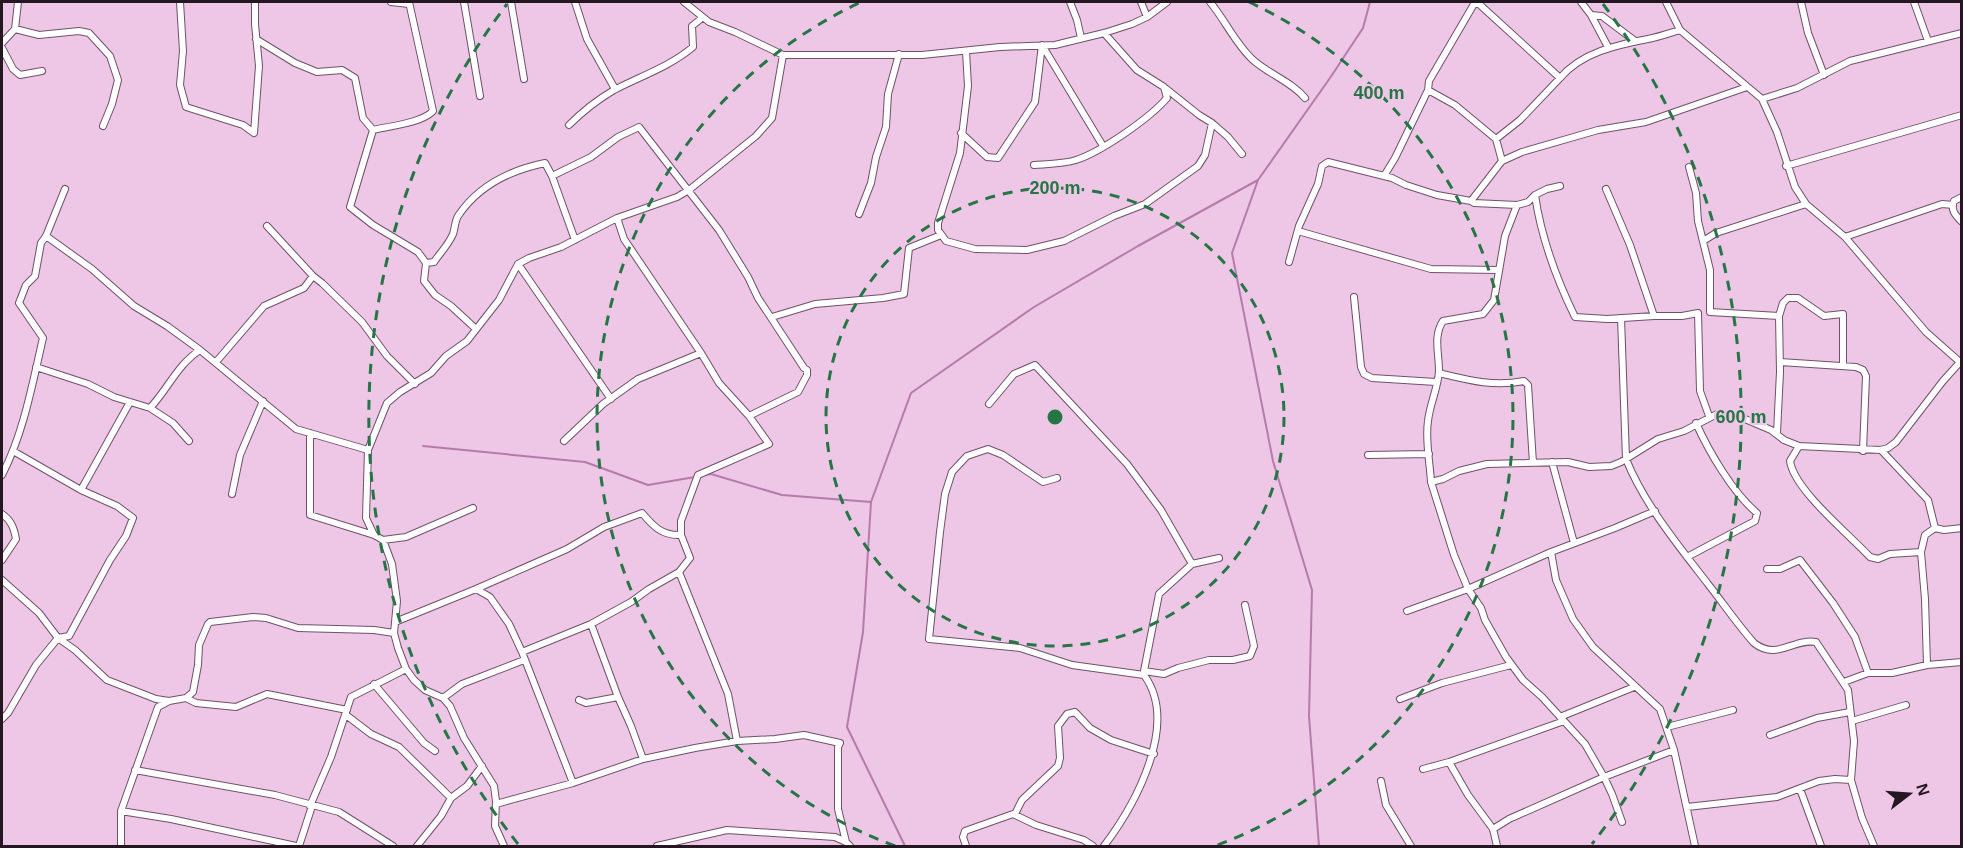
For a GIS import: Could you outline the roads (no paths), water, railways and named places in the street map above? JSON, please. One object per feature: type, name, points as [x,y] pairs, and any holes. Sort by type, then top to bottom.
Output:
[{"type":"street","points":[[2,43],[15,29],[18,2]]},
{"type":"street","points":[[180,2],[183,51],[180,85],[186,107],[243,125],[254,133],[259,66],[255,2]]},
{"type":"street","points":[[373,130],[419,120],[433,111],[409,3],[391,2]]},
{"type":"street","points":[[464,2],[480,96]]},
{"type":"street","points":[[511,2],[524,79]]},
{"type":"street","points":[[576,2],[587,39],[615,89]]},
{"type":"street","points":[[684,2],[702,18],[783,55],[949,53],[1000,47],[1055,45],[1104,33],[1147,17],[1167,2]]},
{"type":"street","points":[[1070,2],[1081,38]]},
{"type":"street","points":[[1141,2],[1147,17]]},
{"type":"street","points":[[1210,2],[1252,60],[1269,73],[1298,89],[1305,98]]},
{"type":"street","points":[[1581,2],[1591,15],[1608,47]]},
{"type":"street","points":[[1431,482],[1459,471],[1487,464],[1568,462],[1601,468],[1621,462],[1658,440],[1684,431],[1709,416],[1717,414],[1734,416],[1777,433],[1784,440],[1798,446],[1863,451],[1881,450],[1896,442],[1936,389],[1961,362],[1926,332],[1845,237],[1806,204],[1795,187],[1777,132],[1762,99],[1680,30],[1666,2]]},
{"type":"street","points":[[1801,2],[1808,33],[1824,75]]},
{"type":"street","points":[[1914,2],[1929,41]]},
{"type":"street","points":[[1384,176],[1428,90],[1429,81],[1474,3],[1479,4],[1560,78]]},
{"type":"street","points":[[1591,15],[1602,16],[1635,40]]},
{"type":"street","points":[[569,125],[591,104],[615,89],[648,75],[687,52],[693,47],[692,26],[702,18]]},
{"type":"street","points":[[15,29],[39,35],[79,31],[89,33],[110,56],[118,80],[103,126]]},
{"type":"street","points":[[1496,138],[1520,120],[1566,71],[1608,47],[1680,30]]},
{"type":"street","points":[[1104,33],[1137,70],[1212,123],[1242,153]]},
{"type":"street","points":[[1762,99],[1797,88],[1850,61],[1962,33]]},
{"type":"street","points":[[256,39],[295,63],[317,72],[342,70],[355,78],[363,118],[373,130]]},
{"type":"street","points":[[960,133],[987,157],[998,158],[1035,102],[1042,45]]},
{"type":"street","points":[[1042,45],[1103,146]]},
{"type":"street","points":[[2,48],[13,69],[20,75],[42,71]]},
{"type":"street","points":[[966,51],[968,86],[960,133],[960,153],[938,224],[941,235],[946,241],[975,249],[1027,250],[1064,242],[1114,216],[1145,204],[1197,166],[1205,155],[1212,123]]},
{"type":"street","points":[[859,214],[872,183],[876,157],[886,127],[888,94],[899,54]]},
{"type":"street","points":[[374,535],[366,518],[368,450],[387,403],[431,373],[446,356],[467,341],[506,289],[518,264],[575,240],[617,218],[677,197],[756,136],[772,118],[783,55]]},
{"type":"street","points":[[1034,165],[1076,160],[1103,146],[1156,110],[1167,98],[1164,87]]},
{"type":"street","points":[[1471,201],[1502,161],[1522,152],[1599,130],[1646,122],[1675,110],[1747,87]]},
{"type":"street","points":[[1428,90],[1455,105],[1496,138],[1502,161]]},
{"type":"street","points":[[1786,165],[1962,115]]},
{"type":"street","points":[[552,176],[591,157],[618,137],[639,127],[650,139],[670,170],[689,190],[719,230],[758,298],[808,373],[798,392],[749,416]]},
{"type":"street","points":[[373,130],[350,207],[373,225],[418,252],[426,263],[424,281],[435,295],[476,329]]},
{"type":"street","points":[[1288,262],[1324,163],[1328,162],[1384,176],[1437,195],[1474,203],[1517,205],[1528,202],[1535,195],[1547,189],[1560,186]]},
{"type":"street","points":[[426,263],[434,261],[452,236],[457,218],[473,199],[496,179],[525,167],[545,163],[552,176],[575,240]]},
{"type":"street","points":[[1689,167],[1710,270],[1710,312]]},
{"type":"street","points":[[2,475],[14,451],[29,405],[43,338],[19,303],[26,285],[35,276],[41,243],[65,189]]},
{"type":"street","points":[[1606,189],[1630,245],[1654,316]]},
{"type":"street","points":[[1535,195],[1545,239],[1575,317],[1621,318],[1710,312],[1779,316]]},
{"type":"street","points":[[1962,197],[1954,201],[1953,205],[1955,215],[1962,222]]},
{"type":"street","points":[[1703,241],[1716,233],[1806,204]]},
{"type":"street","points":[[1845,237],[1942,204],[1953,205]]},
{"type":"street","points":[[1517,205],[1504,236],[1494,300],[1483,314],[1443,321],[1437,330],[1439,374],[1427,423],[1431,482],[1454,555],[1468,589],[1481,608],[1485,620],[1511,665],[1523,680],[1585,744],[1604,777],[1622,822]]},
{"type":"street","points":[[443,698],[462,684],[591,624],[679,572],[690,558],[681,535],[681,521],[698,475],[769,444],[749,416],[719,383],[624,239],[617,218]]},
{"type":"street","points":[[267,226],[313,276],[362,322],[387,356],[415,384]]},
{"type":"street","points":[[1298,231],[1431,270],[1500,270]]},
{"type":"street","points":[[772,317],[815,304],[904,294],[909,248],[941,235]]},
{"type":"street","points":[[46,236],[92,269],[134,306],[167,326],[216,362],[296,429],[368,450]]},
{"type":"street","points":[[518,264],[611,399]]},
{"type":"street","points":[[216,362],[264,306],[304,288],[313,276]]},
{"type":"street","points":[[1354,297],[1361,367],[1364,374],[1372,378],[1436,382]]},
{"type":"street","points":[[1777,433],[1779,316],[1788,298],[1798,298],[1824,316],[1843,314],[1843,366]]},
{"type":"street","points":[[1698,313],[1700,391],[1709,416]]},
{"type":"street","points":[[1621,318],[1626,459],[1631,472],[1654,511],[1687,557],[1749,637],[1761,649],[1774,651],[1807,641],[1816,642],[1823,650],[1829,664],[1844,682],[1850,701],[1854,754],[1851,780],[1862,818],[1874,846]]},
{"type":"street","points":[[150,408],[186,359],[200,350]]},
{"type":"street","points":[[564,441],[611,399],[638,379],[701,353]]},
{"type":"street","points":[[1780,362],[1856,367],[1863,370],[1866,375],[1863,451]]},
{"type":"street","points":[[989,404],[1014,374],[1035,365],[1127,464],[1161,510],[1192,564]]},
{"type":"street","points":[[36,367],[88,384],[114,397],[150,408],[173,423],[189,441]]},
{"type":"street","points":[[1439,374],[1496,384],[1524,381],[1528,385],[1533,463]]},
{"type":"street","points":[[232,494],[240,455],[263,401]]},
{"type":"street","points":[[81,490],[130,402]]},
{"type":"street","points":[[1687,557],[1755,521],[1757,513],[1746,504],[1728,478],[1696,423]]},
{"type":"street","points":[[310,433],[310,515],[374,535],[383,540],[406,537],[473,508]]},
{"type":"street","points":[[1798,446],[1790,461],[1797,479],[1811,497],[1870,557],[1878,559],[1890,554],[1921,552]]},
{"type":"street","points":[[1057,478],[1043,482],[1003,455],[988,449],[967,456],[952,472],[945,494],[929,639],[1020,648],[1072,665],[1164,674],[1209,660],[1233,660],[1250,656],[1254,646],[1245,605]]},
{"type":"street","points":[[1881,450],[1928,501],[1935,528]]},
{"type":"street","points":[[2,719],[8,713],[36,665],[58,638],[69,636],[110,560],[126,536],[133,518],[117,506],[81,490],[14,451]]},
{"type":"street","points":[[1368,455],[1429,454]]},
{"type":"street","points":[[1552,462],[1574,543]]},
{"type":"street","points":[[1407,611],[1468,589],[1551,552],[1654,511]]},
{"type":"street","points":[[2,513],[14,528],[16,540],[2,560]]},
{"type":"street","points":[[395,622],[476,590],[567,549],[604,527],[642,513],[657,530],[681,535]]},
{"type":"street","points":[[1927,665],[1921,552],[1926,535],[1935,528]]},
{"type":"street","points":[[1935,528],[1944,530],[1962,528]]},
{"type":"street","points":[[383,540],[392,564],[397,601],[394,633],[406,669],[414,681],[425,690],[443,698],[450,706],[465,738],[494,786],[495,826],[504,846]]},
{"type":"street","points":[[1551,552],[1556,580],[1574,619],[1593,647],[1660,709],[1674,750],[1693,846]]},
{"type":"street","points":[[1104,846],[1130,807],[1154,754],[1158,725],[1152,686],[1144,673],[1159,594],[1192,564],[1219,558]]},
{"type":"street","points":[[1767,569],[1780,569],[1800,560],[1833,603],[1855,637],[1868,673]]},
{"type":"street","points":[[679,572],[728,694],[737,741]]},
{"type":"street","points":[[2,580],[39,613],[58,638],[75,650],[107,680],[156,699],[169,701]]},
{"type":"street","points":[[476,590],[490,597],[509,624],[573,783]]},
{"type":"street","points":[[121,846],[121,811],[158,707],[169,701],[186,698],[193,692],[199,645],[203,632],[210,622],[253,617],[266,618],[298,628],[374,630],[394,633]]},
{"type":"street","points":[[591,624],[643,759]]},
{"type":"street","points":[[1844,682],[1868,673],[1892,673],[1927,665],[1962,662]]},
{"type":"street","points":[[1400,699],[1442,683],[1511,665]]},
{"type":"street","points":[[121,811],[171,819],[297,846],[351,697],[406,669]]},
{"type":"street","points":[[374,684],[424,743],[435,751]]},
{"type":"street","points":[[1423,769],[1449,762],[1562,719],[1634,687]]},
{"type":"street","points":[[186,698],[196,703],[236,707],[267,694],[346,713],[371,734],[399,747],[451,798]]},
{"type":"street","points":[[579,700],[586,703],[618,697]]},
{"type":"street","points":[[1851,721],[1906,705]]},
{"type":"street","points":[[1667,727],[1733,710]]},
{"type":"street","points":[[1015,814],[1022,800],[1058,766],[1060,758],[1058,726],[1066,714],[1075,712],[1090,728],[1111,740],[1154,754]]},
{"type":"street","points":[[1770,735],[1817,718],[1850,712]]},
{"type":"street","points":[[496,804],[573,783],[643,759],[737,741],[804,735],[840,743],[837,756],[838,809],[848,844]]},
{"type":"street","points":[[1493,829],[1509,819],[1604,777],[1674,750]]},
{"type":"street","points":[[1449,762],[1468,795],[1493,829],[1497,846]]},
{"type":"street","points":[[417,846],[441,816],[451,798],[467,786],[482,766]]},
{"type":"street","points":[[135,770],[276,795],[347,815],[373,835],[393,846]]},
{"type":"street","points":[[1687,807],[1777,797],[1820,781],[1851,780]]},
{"type":"street","points":[[1381,781],[1386,805],[1411,846]]},
{"type":"street","points":[[1800,789],[1821,846]]},
{"type":"street","points":[[966,846],[964,833],[969,829],[1010,814],[1084,840],[1093,846]]},
{"type":"street","points":[[657,846],[727,830],[835,837],[848,844]]},
{"type":"waterway","points":[[1319,846],[1309,716],[1312,590],[1273,461],[1232,253],[1258,180],[1363,28],[1370,2]]},
{"type":"waterway","points":[[905,846],[847,727],[863,632],[871,502],[911,393],[1034,307],[1258,180]]},
{"type":"waterway","points":[[423,446],[585,462],[648,485],[695,477]]},
{"type":"waterway","points":[[703,475],[711,474],[782,495],[871,502]]}]
